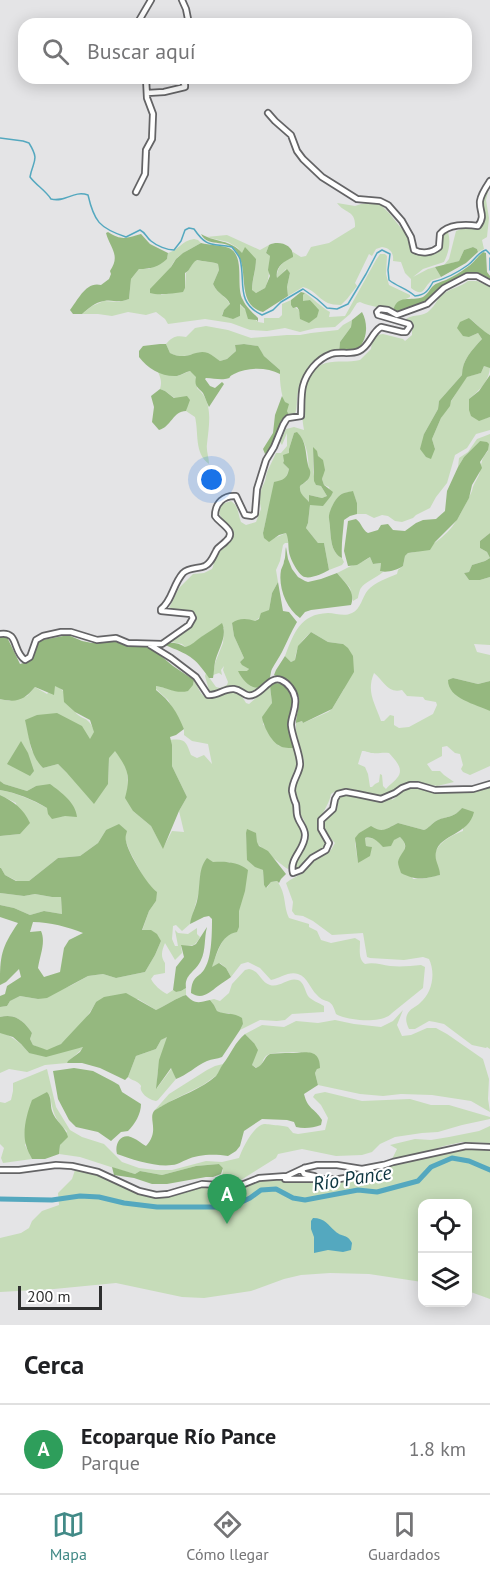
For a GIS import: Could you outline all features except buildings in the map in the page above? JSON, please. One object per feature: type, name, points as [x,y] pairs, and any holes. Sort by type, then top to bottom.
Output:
[{"type":"street","points":[[140,18],[151,0]]},
{"type":"street","points":[[182,0],[187,18]]},
{"type":"street","points":[[136,192],[145,174],[146,150],[152,139],[153,114],[148,103],[146,84]]},
{"type":"street","points":[[147,93],[164,92],[185,87],[185,84]]},
{"type":"street","points":[[268,113],[291,135],[297,151],[322,177],[357,199],[380,201],[388,205],[402,221],[416,252],[438,249],[440,234],[448,227],[478,226],[483,216],[480,199],[490,182]]},
{"type":"street","points":[[0,634],[11,635],[21,657],[25,660],[30,657],[36,640],[61,632],[71,632],[97,640],[116,638],[129,643],[165,643],[189,625],[193,618],[191,614],[160,610],[166,605],[184,572],[207,565],[218,548],[229,539],[231,535],[227,526],[215,516],[218,504],[228,496],[236,496],[245,515],[255,514],[257,489],[266,460],[282,425],[288,418],[301,416],[301,396],[305,376],[317,361],[332,354],[361,350],[381,327],[406,332],[409,324],[378,315],[380,309],[397,315],[421,307],[444,288],[467,276],[477,276],[490,283]]},
{"type":"street","points":[[147,644],[196,677],[208,695],[216,695],[232,689],[250,696],[259,692],[271,680],[276,679],[290,688],[295,699],[291,728],[300,762],[292,790],[297,817],[305,835],[301,849],[292,864],[293,873],[301,870],[312,858],[326,850],[329,843],[321,829],[321,820],[333,809],[335,799],[339,794],[346,792],[381,799],[410,785],[435,790],[473,789],[490,784]]},
{"type":"street","points":[[277,1178],[323,1164],[362,1170],[466,1146],[490,1147]]},
{"type":"street","points":[[0,1170],[57,1165],[72,1166],[98,1172],[139,1191],[156,1195],[168,1194],[202,1184],[234,1186],[265,1178],[302,1180],[328,1178]]},
{"type":"street","points":[[304,1168],[303,1172],[307,1176],[339,1179],[357,1176],[383,1165]]},
{"type":"street","points":[[339,1179],[346,1177],[347,1174],[343,1166]]},
{"type":"green space","points":[[489,188],[486,200],[489,218],[487,237],[482,240],[484,249],[478,252],[473,247],[464,250],[459,261],[444,265],[449,259],[456,231],[467,227],[479,229],[482,224],[484,217],[482,201]]},
{"type":"green space","points":[[337,203],[355,206],[380,204],[407,234],[414,253],[417,254],[437,253],[442,247],[444,232],[448,232],[449,247],[444,262],[423,269],[413,277],[435,267],[441,277],[431,281],[423,291],[415,291],[411,288],[411,279],[405,273],[401,262],[393,261],[391,251],[382,247],[376,249],[372,256],[369,254],[355,283],[357,286],[341,305],[328,303],[303,287],[288,296],[290,273],[286,269],[277,279],[277,275],[281,265],[292,257],[293,252],[301,257],[306,256],[311,247],[329,243],[355,227],[352,215]]},
{"type":"green space","points":[[106,233],[124,238],[141,234],[150,244],[168,253],[167,259],[154,267],[139,269],[131,279],[129,299],[101,302],[82,314],[73,314],[70,310],[87,289],[101,285],[109,279],[115,256]]},
{"type":"green space","points":[[201,234],[233,245],[242,253],[245,247],[256,259],[252,290],[256,293],[265,288],[270,276],[268,270],[270,256],[266,253],[269,245],[277,243],[291,249],[293,257],[281,265],[277,271],[277,278],[287,269],[290,273],[288,296],[263,312],[255,308],[246,296],[242,263],[235,250],[225,244],[209,241]]},
{"type":"green space","points":[[227,235],[260,250],[269,245],[266,253],[270,256],[269,273],[265,288],[256,293],[252,291],[256,259],[242,254],[238,248],[228,242],[206,237]]},
{"type":"green space","points":[[194,239],[201,243],[176,259],[169,271],[161,295],[185,288],[186,273],[196,260],[218,264],[219,270],[213,284],[229,302],[230,305],[222,315],[229,318],[240,316],[239,304],[258,322],[264,323],[264,318],[279,318],[282,315],[282,304],[291,300],[291,305],[299,310],[299,314],[313,304],[310,300],[303,302],[305,293],[330,312],[329,317],[345,316],[380,254],[387,256],[386,274],[389,285],[410,297],[397,304],[393,312],[360,302],[335,327],[300,332],[285,328],[267,331],[250,330],[231,323],[205,319],[168,324],[156,312],[146,315],[128,312],[112,316],[82,314],[92,306],[104,301],[119,302],[129,299],[131,279],[139,269],[149,269],[167,259],[168,253]]},
{"type":"green space","points":[[201,243],[226,247],[234,252],[239,265],[241,294],[246,305],[258,318],[258,322],[248,319],[245,309],[240,304],[240,316],[233,319],[222,316],[230,304],[213,284],[219,270],[218,264],[215,263],[195,261],[185,273],[183,292],[150,293],[150,289],[176,259]]},
{"type":"green space","points":[[473,247],[478,252],[466,263],[441,277],[435,267],[459,261],[464,250]]},
{"type":"green space","points":[[483,252],[486,253],[490,281],[471,276],[452,282],[423,306],[393,312],[397,302],[423,297],[434,285],[471,265]]},
{"type":"green space","points":[[468,281],[477,281],[490,287],[490,335],[469,318],[469,337],[478,333],[482,339],[466,360],[462,375],[439,401],[438,409],[424,434],[435,449],[432,439],[441,418],[466,377],[481,373],[484,366],[490,367],[486,381],[469,399],[479,420],[490,417],[490,430],[476,434],[467,448],[455,455],[447,483],[430,508],[413,518],[402,522],[395,521],[388,516],[382,515],[374,518],[366,514],[357,514],[357,503],[353,492],[339,496],[332,506],[329,519],[331,541],[336,553],[344,562],[329,570],[324,543],[318,543],[306,528],[310,505],[331,496],[329,487],[324,485],[318,456],[313,448],[313,472],[316,485],[321,486],[327,496],[322,498],[309,495],[310,503],[301,494],[300,486],[307,481],[308,455],[301,437],[294,433],[290,453],[283,463],[289,469],[270,507],[263,533],[270,540],[286,533],[288,537],[288,543],[283,545],[276,570],[278,582],[272,593],[269,610],[255,621],[232,623],[234,636],[244,658],[240,662],[249,669],[238,671],[267,683],[270,681],[261,690],[248,694],[237,689],[212,692],[209,690],[206,673],[216,687],[220,688],[228,682],[223,670],[224,666],[221,670],[222,675],[219,673],[213,675],[223,643],[224,628],[218,627],[192,645],[185,647],[182,644],[171,642],[191,625],[194,617],[168,610],[179,588],[193,574],[204,573],[212,569],[215,558],[230,540],[230,528],[219,513],[222,504],[231,501],[234,503],[241,522],[246,525],[256,522],[261,509],[259,497],[267,472],[276,453],[281,453],[287,446],[287,433],[282,445],[280,442],[286,429],[294,427],[304,430],[303,391],[306,382],[317,367],[330,362],[360,360],[371,349],[372,342],[377,335],[383,334],[405,341],[412,335],[414,326],[411,321],[404,321],[424,314],[442,295]]},
{"type":"green space","points":[[301,292],[305,293],[303,301],[310,300],[319,310],[317,317],[309,323],[300,319],[299,310],[291,305],[291,300]]},
{"type":"green space","points":[[362,312],[366,331],[364,341],[358,349],[339,352],[340,342],[351,327],[352,320]]},
{"type":"green space","points":[[469,318],[490,335],[490,368],[484,366],[481,373],[467,377],[451,401],[432,439],[435,449],[431,459],[426,457],[420,449],[424,434],[438,409],[439,401],[462,375],[471,351],[482,339],[478,333],[469,337],[463,336],[457,328],[460,322]]},
{"type":"green space","points":[[352,320],[351,327],[340,342],[339,352],[312,366],[304,376],[298,392],[294,416],[290,417],[282,394],[280,370],[264,356],[257,346],[235,345],[236,351],[227,359],[220,361],[201,352],[185,356],[174,355],[170,353],[166,344],[174,337],[186,337],[195,328],[206,326],[228,330],[251,338],[338,330]]},
{"type":"green space","points":[[166,344],[170,353],[176,355],[187,356],[203,352],[220,361],[227,359],[236,351],[235,345],[258,346],[264,356],[280,370],[280,374],[269,370],[251,369],[225,379],[206,378],[210,386],[215,388],[222,382],[224,384],[209,407],[203,393],[196,385],[196,377],[190,371],[177,376],[161,374],[151,369],[139,357],[139,351],[143,346]]},
{"type":"green space","points":[[190,371],[197,377],[197,388],[208,407],[209,464],[199,449],[195,417],[186,411],[187,407],[160,389],[161,380],[158,372],[178,376]]},
{"type":"green space","points":[[490,375],[490,417],[479,421],[471,416],[469,399],[479,391]]},
{"type":"green space","points":[[160,389],[174,398],[187,396],[190,400],[186,411],[178,414],[159,430],[152,422],[154,407],[151,396]]},
{"type":"green space","points":[[282,396],[289,404],[287,411],[290,417],[281,424],[272,445],[265,454],[263,449],[273,433],[275,415]]},
{"type":"green space","points":[[297,432],[304,443],[310,472],[309,478],[300,486],[301,493],[309,502],[309,495],[322,498],[327,496],[321,486],[316,485],[314,481],[313,447],[323,460],[324,485],[333,492],[323,506],[310,505],[306,528],[318,543],[324,543],[329,570],[311,577],[303,576],[295,567],[286,533],[269,542],[264,538],[263,533],[274,482],[284,478],[289,469],[283,463],[283,455],[289,453],[294,433]]},
{"type":"green space","points":[[490,434],[490,533],[480,541],[480,548],[487,552],[490,558],[472,565],[469,572],[464,573],[469,580],[490,577],[490,645],[474,644],[477,652],[490,655],[490,681],[478,684],[453,678],[448,681],[490,711],[490,766],[470,775],[463,772],[460,754],[447,746],[442,747],[442,756],[427,764],[432,771],[440,771],[454,782],[437,786],[410,784],[396,788],[382,796],[353,791],[336,791],[331,794],[320,822],[321,831],[328,845],[312,855],[298,871],[293,871],[297,859],[304,850],[306,831],[295,787],[304,760],[296,733],[296,723],[302,721],[303,723],[328,712],[344,689],[343,644],[328,642],[311,632],[300,644],[295,660],[291,662],[285,656],[295,633],[304,621],[318,614],[346,615],[352,613],[371,587],[397,574],[408,553],[422,550],[447,532],[466,503],[479,474],[483,458],[488,451],[480,441],[464,457],[458,467],[459,458],[468,452],[477,439]],"holes":[[[374,673],[393,690],[402,690],[407,696],[423,697],[425,700],[436,702],[433,714],[409,727],[399,728],[394,725],[394,716],[390,715],[381,721],[371,692]],[[362,751],[389,753],[400,768],[399,775],[386,789],[380,774],[379,782],[370,787],[365,767],[358,764]]]},
{"type":"green space","points":[[480,441],[489,444],[488,450],[480,462],[482,468],[472,485],[469,498],[457,520],[430,550],[408,553],[403,566],[392,571],[380,571],[381,563],[373,564],[370,557],[357,565],[348,566],[344,551],[348,521],[356,519],[368,533],[378,530],[381,525],[388,524],[393,530],[405,531],[423,520],[436,519],[445,511],[447,491],[458,467],[464,457]]},
{"type":"green space","points":[[353,491],[357,503],[357,514],[344,520],[342,558],[338,556],[332,545],[329,516],[337,498],[343,493]]},
{"type":"green space","points":[[490,533],[490,558],[487,552],[480,548],[480,541]]},
{"type":"green space","points":[[286,547],[292,569],[298,577],[305,581],[321,579],[337,573],[351,591],[351,605],[311,610],[305,612],[300,618],[295,614],[287,603],[280,577]]},
{"type":"green space","points":[[370,557],[373,564],[381,563],[380,571],[383,572],[363,586],[358,598],[353,601],[350,588],[337,573]]},
{"type":"green space","points":[[490,558],[490,577],[469,580],[464,573],[469,572],[472,565]]},
{"type":"green space","points":[[278,582],[283,611],[289,612],[297,622],[268,681],[259,688],[254,687],[246,683],[238,671],[249,669],[240,662],[244,658],[234,636],[232,623],[240,619],[255,621],[259,619],[261,613],[269,610],[272,593]]},
{"type":"green space","points":[[222,623],[224,633],[215,662],[213,678],[209,678],[190,657],[165,645],[171,643],[188,646]]},
{"type":"green space","points":[[311,632],[328,642],[343,644],[348,648],[353,656],[354,672],[332,709],[303,723],[302,721],[296,723],[299,698],[289,684],[274,675],[285,656],[291,662],[295,660],[298,646]]},
{"type":"green space","points":[[0,635],[6,635],[20,664],[30,661],[38,641],[68,635],[92,643],[113,641],[127,646],[143,645],[155,651],[194,680],[188,691],[184,692],[156,686],[156,690],[173,707],[184,729],[170,737],[172,766],[187,797],[163,849],[151,826],[133,811],[125,798],[128,784],[127,773],[115,751],[109,758],[108,784],[94,804],[58,764],[43,768],[39,763],[31,746],[25,720],[37,715],[57,713],[82,726],[90,739],[94,732],[90,720],[75,712],[64,702],[63,690],[55,686],[54,695],[35,687],[20,699],[11,701],[0,699]]},
{"type":"green space","points":[[453,678],[478,684],[490,681],[490,711],[464,700],[453,692],[448,680]]},
{"type":"green space","points":[[194,680],[205,697],[237,693],[249,704],[270,686],[272,703],[263,724],[279,746],[294,748],[297,765],[289,792],[295,807],[295,817],[303,834],[288,869],[257,843],[256,833],[246,833],[248,855],[257,867],[263,870],[264,885],[267,888],[271,882],[277,881],[289,918],[309,924],[309,927],[317,931],[321,940],[331,943],[355,938],[360,941],[360,957],[365,964],[425,967],[423,988],[388,1016],[381,1019],[357,1020],[336,1014],[332,1005],[320,998],[298,974],[288,974],[271,980],[260,968],[248,962],[241,964],[231,977],[220,963],[211,968],[220,946],[230,933],[240,904],[230,862],[213,862],[200,875],[199,892],[190,924],[182,931],[176,925],[173,926],[172,939],[175,946],[178,946],[175,930],[178,933],[188,934],[197,928],[197,934],[200,937],[198,941],[190,946],[181,946],[182,953],[175,960],[165,943],[162,958],[165,963],[165,973],[154,975],[151,979],[167,994],[173,990],[176,992],[186,988],[186,995],[156,1010],[138,999],[96,1002],[82,1023],[61,1044],[47,1050],[33,1045],[30,1039],[32,1033],[26,1025],[15,1017],[0,1017],[0,1007],[7,1006],[10,1001],[20,996],[38,999],[88,976],[103,974],[116,978],[145,972],[161,941],[142,931],[149,911],[156,901],[125,839],[106,830],[98,843],[80,856],[58,858],[29,881],[17,881],[5,875],[0,868],[0,836],[20,834],[16,803],[0,795],[0,790],[25,797],[63,817],[36,786],[27,791],[0,781],[0,699],[9,701],[27,696],[35,687],[47,694],[55,685],[60,688],[66,694],[75,712],[88,720],[95,732],[90,740],[26,720],[31,749],[43,768],[58,764],[67,773],[108,784],[109,757],[115,750],[127,767],[133,811],[151,826],[163,848],[172,831],[184,832],[179,811],[187,797],[172,766],[170,740],[182,740],[191,755],[197,758],[204,755],[212,764],[208,744],[192,741],[184,735],[184,729],[168,700],[156,689],[156,686],[174,691],[193,685]]},
{"type":"green space","points":[[275,683],[284,684],[293,702],[289,727],[294,748],[277,744],[268,733],[262,717],[272,703],[270,686]]},
{"type":"green space","points":[[21,741],[34,771],[30,776],[7,764]]},
{"type":"green space","points":[[0,781],[27,791],[36,786],[50,784],[71,803],[77,817],[65,816],[52,819],[47,808],[30,799],[0,790]]},
{"type":"green space","points":[[412,787],[469,793],[490,787],[490,1049],[472,1045],[444,1024],[429,1021],[415,1029],[409,1029],[406,1021],[408,1013],[424,999],[432,983],[429,959],[423,957],[404,960],[367,957],[363,933],[332,935],[313,921],[295,915],[292,911],[293,902],[286,883],[301,874],[311,861],[331,850],[335,843],[324,826],[325,820],[337,809],[339,798],[350,795],[392,797],[392,800]],"holes":[[[462,808],[463,831],[445,840],[438,847],[435,856],[440,875],[413,879],[403,854],[405,847],[400,837],[387,840],[365,838],[366,846],[372,847],[358,863],[355,843],[359,833],[371,827],[382,830],[398,823],[424,830],[436,821],[452,816]]]},
{"type":"green space","points":[[0,795],[18,806],[30,823],[20,834],[0,836]]},
{"type":"green space","points":[[462,808],[474,812],[467,825],[439,846],[436,861],[440,875],[420,879],[401,873],[398,862],[405,844],[400,837],[394,840],[391,846],[383,847],[373,839],[365,838],[366,846],[372,847],[370,856],[358,863],[355,838],[371,826],[382,830],[398,823],[424,830],[440,819],[452,816]]},
{"type":"green space","points":[[119,824],[127,831],[126,840],[130,853],[157,892],[156,901],[149,911],[142,930],[151,930],[161,941],[145,972],[116,978],[103,974],[88,976],[47,998],[20,996],[10,1001],[7,1006],[0,1007],[0,996],[5,994],[7,986],[21,977],[19,969],[0,985],[3,952],[18,923],[0,917],[0,905],[30,915],[44,911],[62,914],[61,897],[0,893],[0,868],[5,875],[16,881],[29,881],[58,858],[80,856],[98,843],[106,830]],"holes":[[[33,922],[59,925],[83,933],[69,940],[64,948],[60,972],[44,977],[38,968],[43,944],[41,931],[30,932]]]},
{"type":"green space","points":[[247,829],[256,833],[259,846],[268,851],[286,874],[279,883],[271,882],[266,888],[263,870],[247,860]]},
{"type":"green space","points":[[207,858],[213,862],[236,864],[248,870],[239,911],[239,927],[237,932],[223,941],[212,967],[219,963],[226,968],[231,977],[208,993],[199,996],[191,993],[192,987],[209,957],[212,919],[209,916],[204,917],[190,924],[198,896],[202,868]]},
{"type":"green space","points":[[0,893],[24,896],[35,894],[61,896],[62,914],[44,911],[30,915],[0,905]]},
{"type":"green space","points":[[207,927],[201,960],[187,979],[186,988],[176,992],[173,990],[176,967],[184,957],[181,945],[196,944]]},
{"type":"green space","points":[[245,970],[256,972],[264,982],[274,986],[294,979],[300,981],[310,998],[324,1006],[324,1012],[292,1014],[285,1020],[277,1021],[260,1020],[240,1030],[243,1024],[229,1013],[224,1014],[217,1011],[210,1000],[220,1001],[229,993],[232,984]]},
{"type":"green space","points":[[126,993],[156,1010],[186,995],[196,1002],[210,1000],[217,1011],[239,1016],[243,1024],[222,1057],[207,1061],[176,1079],[171,1068],[156,1089],[159,1060],[167,1037],[161,1040],[156,1049],[136,1056],[125,1080],[100,1068],[82,1063],[67,1063],[83,1047],[46,1057],[29,1053],[13,1037],[0,1033],[0,1017],[15,1017],[32,1033],[30,1039],[33,1045],[47,1050],[61,1044],[90,1013],[96,1002],[104,997]]},
{"type":"green space","points":[[403,1010],[397,1025],[402,1036],[427,1028],[436,1028],[483,1059],[489,1079],[490,1112],[471,1101],[432,1095],[360,1094],[318,1085],[315,1073],[317,1069],[303,1052],[269,1054],[257,1068],[252,1065],[254,1043],[245,1034],[262,1025],[284,1027],[296,1021],[318,1023],[335,1020],[381,1027],[393,1021]]},
{"type":"green space","points":[[1,1032],[23,1046],[29,1053],[84,1047],[67,1063],[45,1065],[27,1072],[9,1069],[0,1073]]},
{"type":"green space","points":[[245,1034],[258,1050],[252,1065],[256,1068],[270,1054],[306,1052],[317,1057],[320,1068],[315,1073],[318,1085],[304,1094],[309,1106],[322,1120],[321,1125],[302,1128],[296,1127],[294,1122],[287,1120],[262,1119],[244,1131],[240,1146],[228,1156],[201,1156],[178,1164],[147,1163],[117,1154],[118,1143],[125,1136],[146,1146],[152,1135],[154,1111],[204,1085],[216,1076]]},
{"type":"green space","points":[[168,1036],[158,1068],[157,1088],[172,1068],[176,1079],[156,1101],[145,1095],[141,1090],[141,1085],[128,1077],[136,1056],[156,1049],[161,1040]]},
{"type":"green space","points":[[223,1064],[217,1075],[203,1085],[154,1111],[169,1094],[207,1070]]},
{"type":"green space","points":[[74,1068],[93,1071],[114,1082],[119,1085],[122,1092],[141,1104],[137,1119],[128,1131],[121,1132],[111,1141],[98,1132],[76,1127],[69,1120],[58,1099],[53,1071]]},
{"type":"green space","points":[[47,1069],[56,1107],[70,1130],[82,1137],[104,1144],[122,1162],[139,1168],[156,1170],[172,1170],[206,1161],[222,1162],[239,1158],[252,1133],[264,1124],[288,1127],[293,1133],[298,1134],[325,1130],[328,1118],[321,1105],[313,1097],[315,1094],[325,1092],[362,1101],[410,1099],[431,1105],[449,1105],[490,1117],[490,1119],[438,1132],[395,1137],[380,1144],[372,1152],[362,1155],[336,1156],[302,1149],[278,1154],[276,1158],[241,1180],[222,1178],[223,1168],[219,1164],[196,1166],[162,1175],[140,1171],[135,1174],[80,1157],[59,1154],[60,1145],[67,1131],[55,1115],[50,1095],[25,1145],[32,1159],[3,1163],[1,1158],[4,1148],[0,1144],[0,1102],[5,1103],[11,1100],[13,1083]]},
{"type":"green space","points":[[47,1092],[53,1115],[68,1137],[60,1145],[59,1154],[45,1159],[32,1159],[25,1140],[27,1116],[32,1100]]},
{"type":"green space","points":[[490,1126],[490,1143],[462,1142],[390,1163],[397,1149],[390,1145],[415,1139],[431,1140],[449,1137],[479,1131]]},
{"type":"green space","points":[[490,1148],[490,1299],[472,1292],[472,1199],[418,1199],[418,1281],[369,1274],[301,1275],[251,1291],[204,1298],[182,1297],[116,1283],[0,1292],[0,1238],[21,1233],[29,1228],[32,1221],[42,1211],[59,1205],[58,1193],[72,1179],[76,1167],[87,1169],[139,1191],[168,1194],[195,1185],[234,1186],[265,1178],[302,1182],[369,1173],[445,1151]]},
{"type":"green space","points":[[219,1164],[223,1168],[221,1174],[167,1184],[152,1184],[114,1175],[112,1167],[135,1174],[140,1171],[162,1175],[196,1166]]},
{"type":"water","points":[[313,1218],[323,1221],[348,1238],[352,1243],[351,1250],[343,1252],[328,1250],[314,1253],[314,1237],[311,1229]]},
{"type":"waterway","points":[[0,138],[29,143],[35,157],[30,177],[51,199],[56,200],[78,194],[88,195],[99,222],[110,230],[126,237],[140,230],[156,245],[174,250],[185,230],[189,228],[194,229],[206,242],[232,247],[240,259],[245,298],[248,304],[262,315],[303,289],[327,308],[337,309],[348,304],[377,253],[382,250],[390,254],[389,280],[415,296],[426,292],[433,282],[464,268],[483,251],[486,250],[490,254]]},
{"type":"waterway","points":[[490,258],[490,270]]},
{"type":"waterway","name":"Río Pance","points":[[0,1199],[52,1200],[80,1196],[157,1207],[231,1207],[261,1190],[276,1189],[293,1198],[305,1200],[358,1190],[377,1192],[418,1181],[431,1167],[452,1158],[469,1161],[490,1170]]},
{"type":"place","name":"Ecoparque Río Pance","points":[[227,1224]]}]
